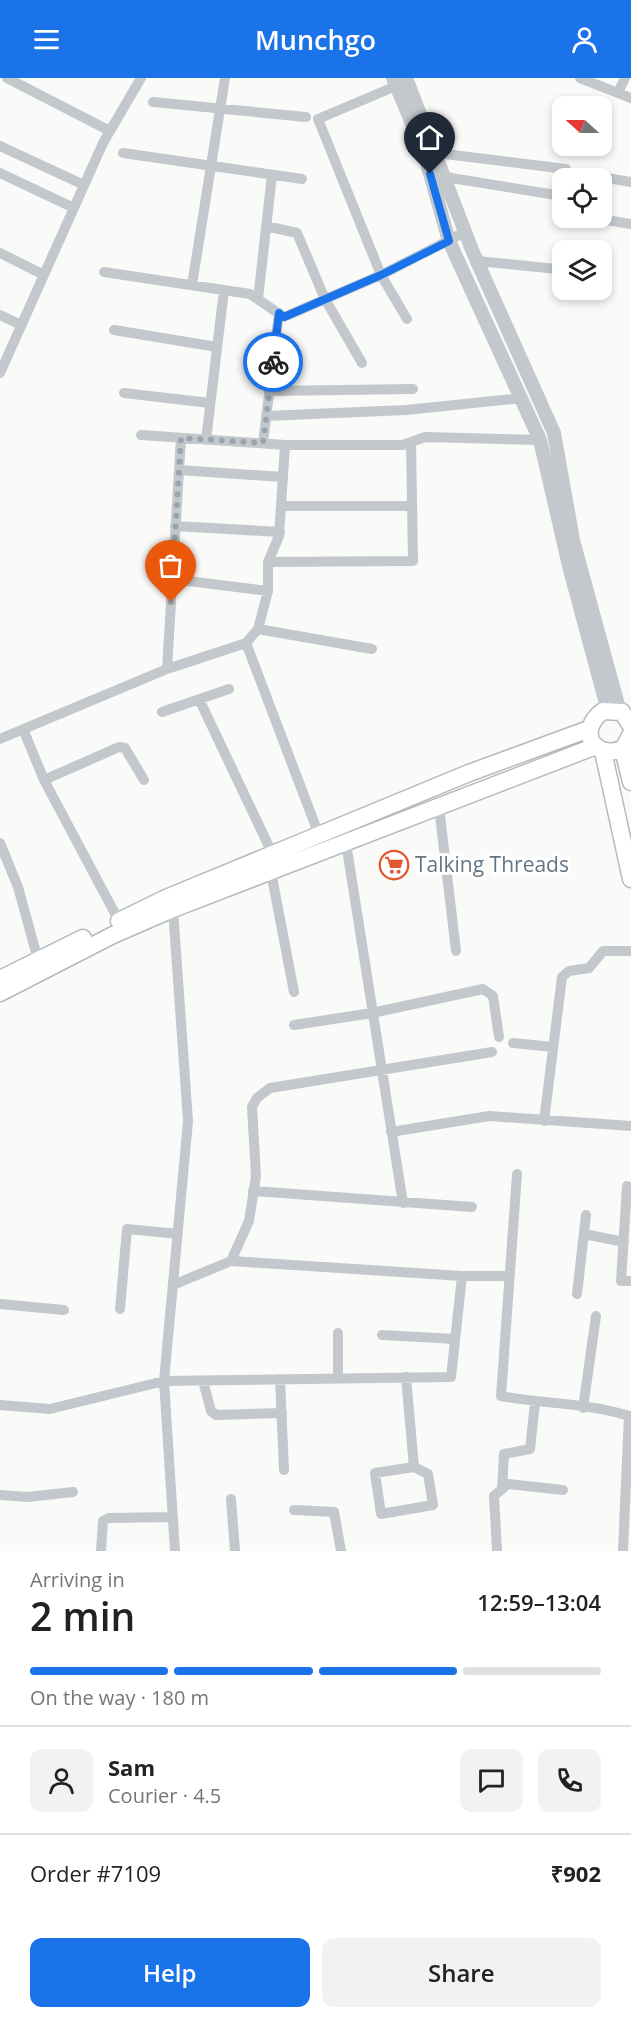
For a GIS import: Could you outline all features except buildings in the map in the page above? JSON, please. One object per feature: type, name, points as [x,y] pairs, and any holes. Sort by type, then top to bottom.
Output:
[{"type":"main road","points":[[623,715],[593,718],[589,729],[591,741],[600,749],[612,753],[629,738]]},
{"type":"main road","points":[[0,979],[166,898],[469,773],[589,729]]},
{"type":"main road","points":[[629,738],[631,782]]},
{"type":"main road","points":[[0,993],[113,935],[173,909],[439,807],[600,749]]},
{"type":"main road","points":[[600,749],[631,879]]},
{"type":"street","points":[[7,78],[110,131]]},
{"type":"street","points":[[0,373],[84,185],[110,131],[141,78]]},
{"type":"street","points":[[192,285],[225,78]]},
{"type":"street","points":[[580,78],[631,98]]},
{"type":"street","points":[[618,93],[625,78]]},
{"type":"street","points":[[398,80],[436,153],[477,261],[554,433],[573,540],[623,715]]},
{"type":"street","points":[[398,80],[424,152],[449,241],[540,440],[570,570],[623,715]]},
{"type":"street","points":[[398,80],[318,119],[381,275],[407,319]]},
{"type":"street","points":[[153,102],[306,117]]},
{"type":"street","points":[[0,146],[84,185]]},
{"type":"street","points":[[123,153],[302,179]]},
{"type":"street","points":[[436,153],[559,168]]},
{"type":"street","points":[[0,173],[74,208]]},
{"type":"street","points":[[258,299],[272,175]]},
{"type":"street","points":[[445,177],[552,194]]},
{"type":"street","points":[[612,179],[631,182]]},
{"type":"street","points":[[612,221],[631,225]]},
{"type":"street","points":[[266,226],[297,233],[325,299],[362,363]]},
{"type":"street","points":[[104,272],[250,294],[284,317],[381,275],[465,232]]},
{"type":"street","points":[[0,253],[44,275]]},
{"type":"street","points":[[477,261],[552,269]]},
{"type":"street","points":[[206,440],[224,290]]},
{"type":"street","points":[[263,443],[279,313]]},
{"type":"street","points":[[0,315],[21,326]]},
{"type":"street","points":[[114,330],[217,347]]},
{"type":"street","points":[[269,392],[413,389]]},
{"type":"street","points":[[124,393],[210,403]]},
{"type":"street","points":[[266,416],[406,410],[522,398]]},
{"type":"street","points":[[141,435],[285,445],[403,444],[425,437],[540,440]]},
{"type":"street","points":[[166,669],[181,438]]},
{"type":"street","points":[[268,562],[413,561],[411,442]]},
{"type":"street","points":[[0,739],[166,669],[246,643],[258,629],[268,591],[268,562],[280,532],[285,445]]},
{"type":"street","points":[[179,470],[283,477]]},
{"type":"street","points":[[281,506],[412,506]]},
{"type":"street","points":[[176,526],[280,532]]},
{"type":"street","points":[[172,579],[268,591]]},
{"type":"street","points":[[258,629],[372,649]]},
{"type":"street","points":[[246,643],[320,835]]},
{"type":"street","points":[[162,712],[229,689]]},
{"type":"street","points":[[199,699],[273,855]]},
{"type":"street","points":[[23,729],[44,780],[119,921]]},
{"type":"street","points":[[44,780],[119,747],[124,748],[144,780]]},
{"type":"street","points":[[439,807],[456,951]]},
{"type":"street","points":[[0,843],[18,887],[38,960]]},
{"type":"street","points":[[346,843],[403,1203]]},
{"type":"street","points":[[271,872],[294,992]]},
{"type":"street","points":[[173,909],[188,1121],[164,1381],[175,1551]]},
{"type":"street","points":[[544,1121],[562,977],[569,971],[589,968],[597,955],[603,951],[631,951]]},
{"type":"street","points":[[294,1025],[372,1013],[483,989],[493,996],[499,1037]]},
{"type":"street","points":[[513,1043],[553,1047]]},
{"type":"street","points":[[231,1261],[249,1221],[256,1176],[252,1107],[257,1098],[270,1088],[380,1068],[492,1052]]},
{"type":"street","points":[[391,1132],[489,1116],[631,1126]]},
{"type":"street","points":[[517,1174],[501,1396],[535,1403],[614,1411],[629,1416],[623,1551]]},
{"type":"street","points":[[627,1186],[621,1281],[631,1281]]},
{"type":"street","points":[[253,1191],[472,1207]]},
{"type":"street","points":[[577,1294],[586,1215]]},
{"type":"street","points":[[120,1309],[127,1229],[178,1234]]},
{"type":"street","points":[[584,1234],[624,1242]]},
{"type":"street","points":[[173,1285],[231,1261],[462,1276],[510,1276]]},
{"type":"street","points":[[0,1405],[50,1409],[164,1381],[451,1377],[462,1276]]},
{"type":"street","points":[[0,1304],[64,1310]]},
{"type":"street","points":[[583,1408],[596,1316]]},
{"type":"street","points":[[338,1333],[338,1378]]},
{"type":"street","points":[[382,1335],[455,1339]]},
{"type":"street","points":[[406,1377],[414,1467]]},
{"type":"street","points":[[280,1379],[284,1470]]},
{"type":"street","points":[[203,1380],[211,1411],[216,1415],[282,1413]]},
{"type":"street","points":[[502,1489],[504,1454],[530,1449],[535,1403]]},
{"type":"street","points":[[414,1467],[428,1474],[434,1505],[381,1514],[375,1473],[414,1467]]},
{"type":"street","points":[[497,1551],[494,1496],[508,1484],[563,1490]]},
{"type":"street","points":[[0,1495],[28,1497],[73,1492]]},
{"type":"street","points":[[231,1499],[235,1551]]},
{"type":"street","points":[[294,1510],[334,1512],[341,1551]]},
{"type":"street","points":[[101,1551],[101,1527],[109,1518],[173,1517]]},
{"type":"way so far","points":[[171,602],[181,438],[263,443],[273,362]]},
{"type":"place","name":"Talking Threads","points":[[394,865]]},
{"type":"route","points":[[273,362],[279,313],[284,317],[381,275],[449,241],[430,174]]}]
